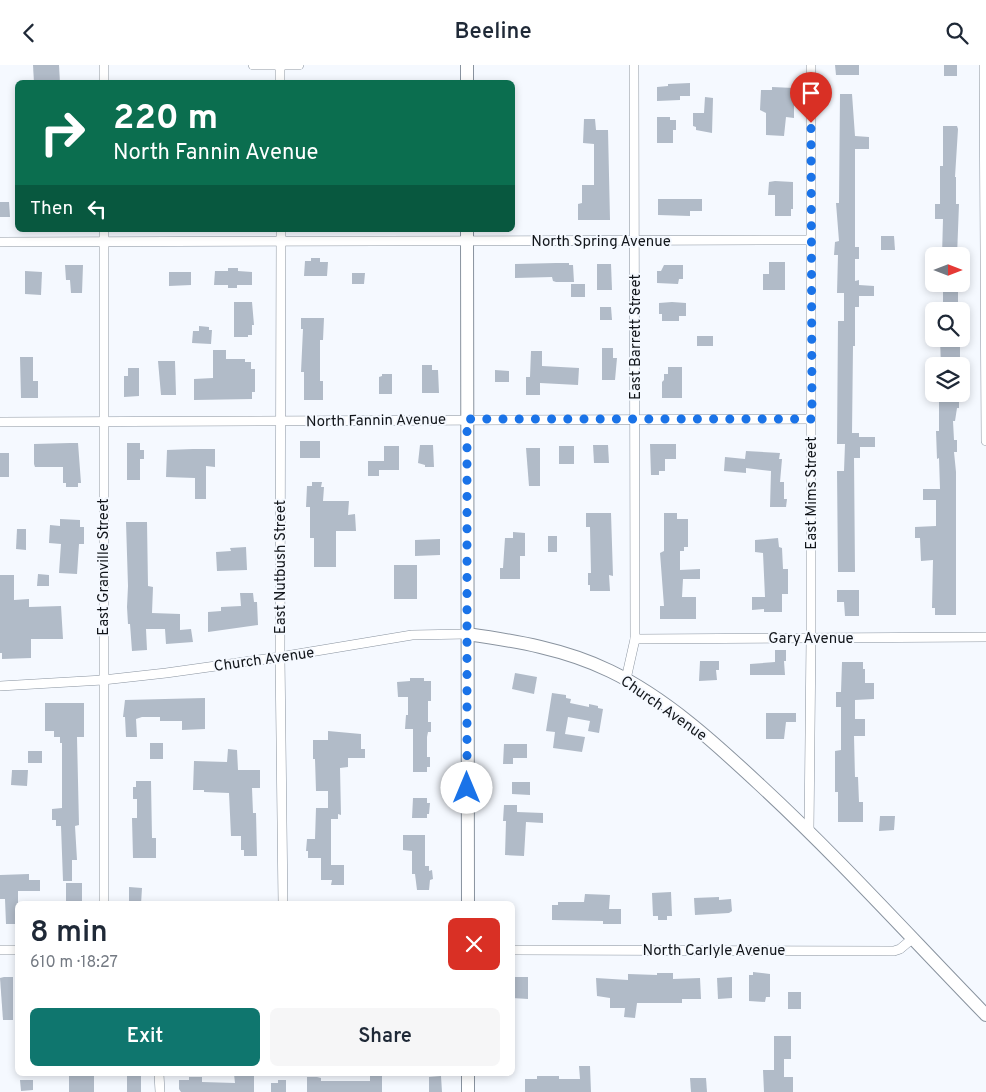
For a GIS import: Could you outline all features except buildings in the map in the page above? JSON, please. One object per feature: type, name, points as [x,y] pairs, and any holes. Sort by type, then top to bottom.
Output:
[{"type":"main road","points":[[467,65],[467,80]]},
{"type":"main road","points":[[467,236],[468,901]]},
{"type":"main road","name":"Church Avenue","points":[[467,634],[548,649],[594,663],[626,679],[687,722],[737,764],[809,831],[864,886],[912,939],[986,1015]]},
{"type":"main road","points":[[468,1076],[468,1092]]},
{"type":"street","points":[[104,65],[104,80]]},
{"type":"street","points":[[253,65],[299,65]]},
{"type":"street","points":[[280,65],[280,80]]},
{"type":"street","name":"East Barrett Street","points":[[626,679],[636,639],[634,65]]},
{"type":"street","name":"East Mims Street","points":[[809,831],[812,638],[811,65]]},
{"type":"street","points":[[984,65],[986,441]]},
{"type":"street","name":"East Granville Street","points":[[104,232],[104,901]]},
{"type":"street","name":"East Nutbush Street","points":[[281,232],[280,657],[283,901]]},
{"type":"street","name":"North Spring Avenue","points":[[0,242],[281,243],[467,236],[634,241],[811,240]]},
{"type":"street","name":"North Fannin Avenue","points":[[0,422],[812,419]]},
{"type":"street","name":"Church Avenue","points":[[0,686],[103,680],[280,657],[412,635],[467,634]]},
{"type":"street","name":"Gary Avenue","points":[[636,639],[986,637]]},
{"type":"street","name":"North Carlyle Avenue","points":[[515,950],[894,951],[900,949],[912,939]]},
{"type":"street","points":[[0,950],[15,950]]},
{"type":"street","points":[[159,1076],[160,1092]]},
{"type":"route","points":[[467,788],[467,419],[812,419],[811,123]]}]
